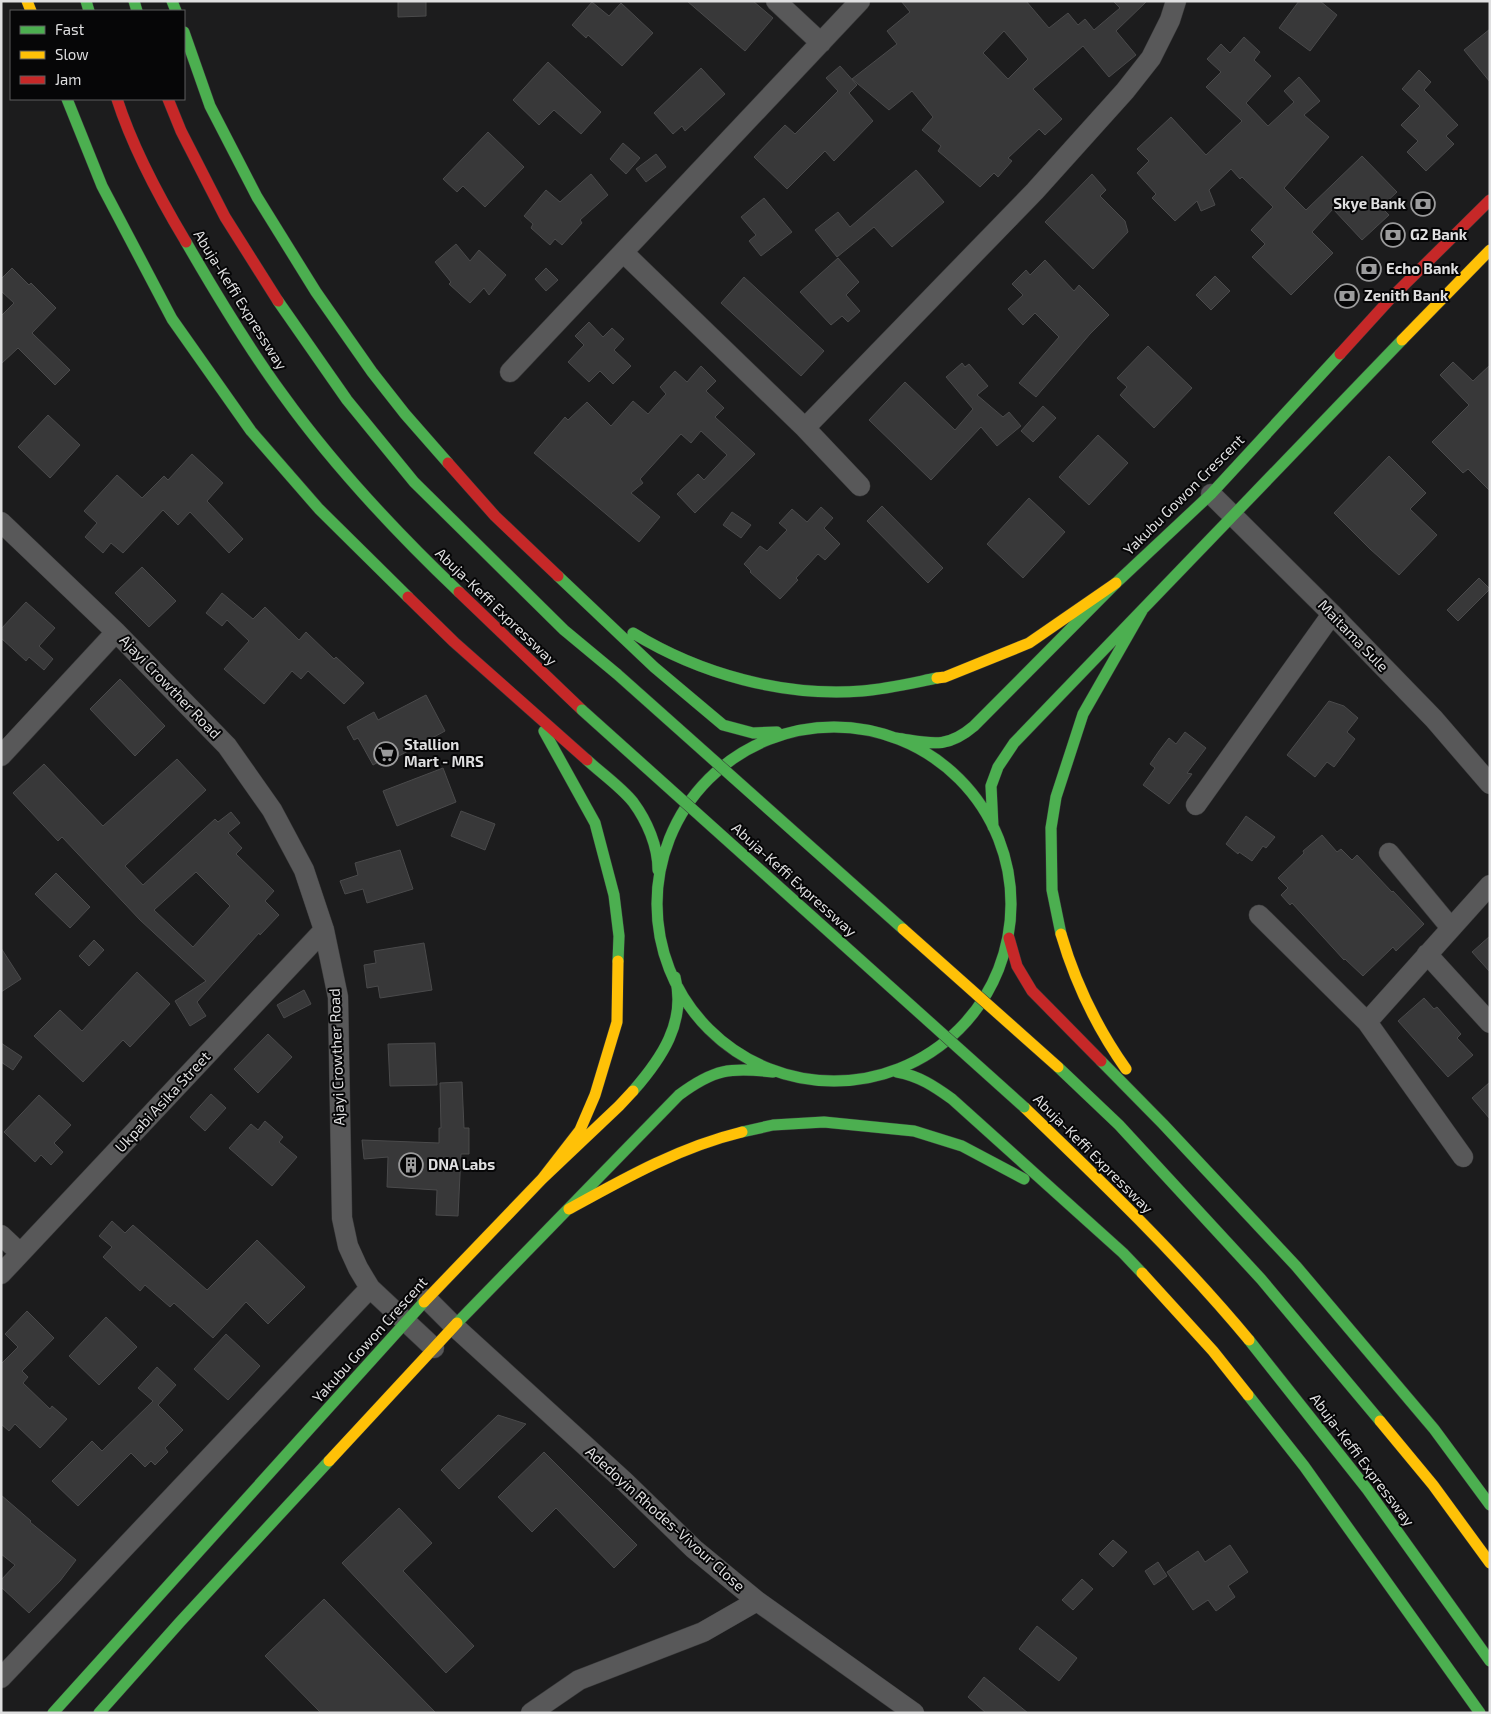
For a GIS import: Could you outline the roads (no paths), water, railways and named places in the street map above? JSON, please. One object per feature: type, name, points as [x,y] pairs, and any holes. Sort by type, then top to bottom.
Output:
[{"type":"main road","points":[[185,35],[210,106],[257,197],[316,292],[405,414],[495,516],[654,668],[723,724],[753,733],[789,732]]},
{"type":"main road","points":[[67,100],[102,186],[172,319],[250,431],[326,516],[454,642],[632,801],[653,839],[658,860],[657,885],[661,934],[686,1003],[718,1039],[737,1053],[773,1072]]},
{"type":"main road","name":"Abuja-Keffi Expressway","points":[[116,100],[160,198],[231,320],[283,396],[345,473],[408,543],[582,710],[1024,1107],[1173,1256],[1234,1322],[1334,1445],[1490,1661]]},
{"type":"main road","name":"Abuja-Keffi Expressway","points":[[168,100],[181,131],[225,217],[280,304],[347,400],[414,482],[564,630],[617,674],[1058,1067],[1119,1125],[1261,1279],[1433,1484],[1490,1563]]},
{"type":"main road","name":"Yakubu Gowon Crescent","points":[[896,738],[944,743],[956,739],[990,711],[1116,583],[1211,494],[1391,298],[1490,200]]},
{"type":"main road","points":[[994,827],[991,786],[998,767],[1014,743],[1232,515],[1490,250]]},
{"type":"main road","points":[[588,604],[656,648],[723,675],[785,688],[862,691],[944,677],[1029,643],[1116,583]]},
{"type":"main road","points":[[1143,609],[1083,714],[1056,797],[1051,828],[1052,890],[1057,919],[1067,954],[1083,993],[1109,1045],[1163,1124]]},
{"type":"main road","points":[[534,712],[595,823],[614,895],[619,936],[616,1022],[595,1095],[580,1130],[542,1179]]},
{"type":"main road","points":[[99,1713],[180,1622],[454,1326],[679,1096],[695,1083],[714,1072],[731,1068],[773,1072],[808,1081],[838,1083],[868,1080],[897,1072],[925,1058],[949,1041],[971,1019],[988,994],[1001,967],[1009,937],[1012,909],[1010,881],[1004,853],[994,827],[980,804],[943,764],[896,738],[870,730],[843,727],[815,727],[789,732],[760,742],[733,757],[709,777],[689,800],[674,826],[663,855],[657,885]]},
{"type":"main road","points":[[1009,937],[1016,967],[1027,985],[1163,1124],[1302,1274],[1434,1429],[1490,1505]]},
{"type":"main road","name":"Yakubu Gowon Crescent","points":[[53,1713],[406,1321],[542,1179],[619,1106],[649,1073],[666,1047],[674,1029],[678,1014],[678,988],[675,976]]},
{"type":"main road","points":[[897,1072],[915,1075],[952,1099],[1123,1252],[1213,1351],[1298,1458],[1480,1713]]},
{"type":"main road","points":[[569,1210],[628,1176],[690,1147],[773,1125],[824,1122],[914,1131],[962,1146],[1034,1184],[1123,1252]]},
{"type":"street","points":[[776,1],[822,43]]},
{"type":"street","points":[[510,372],[860,1]]},
{"type":"street","points":[[805,428],[1035,192],[1125,91],[1152,58],[1170,20],[1176,1]]},
{"type":"street","points":[[624,253],[805,428],[860,486]]},
{"type":"street","name":"Maitama Sule","points":[[1211,494],[1434,719],[1490,784]]},
{"type":"street","name":"Ajayi Crowther Road","points":[[1,522],[116,632],[227,746],[272,810],[304,870],[324,930],[338,997],[342,1218],[348,1246],[370,1288],[434,1348]]},
{"type":"street","points":[[1196,805],[1332,614]]},
{"type":"street","points":[[1,756],[116,632]]},
{"type":"street","points":[[1388,853],[1451,928]]},
{"type":"street","points":[[1367,1022],[1490,885]]},
{"type":"street","points":[[1260,915],[1367,1022],[1463,1157]]},
{"type":"street","name":"Ukpabi Asika Street","points":[[1,1274],[324,930]]},
{"type":"street","points":[[1427,954],[1490,1023]]},
{"type":"street","points":[[1,1235],[20,1253]]},
{"type":"street","points":[[1,1678],[370,1288]]},
{"type":"street","name":"Adedoyin Rhodes-Vivour Close","points":[[427,1299],[694,1549],[757,1601],[914,1713]]},
{"type":"street","points":[[531,1713],[580,1680],[703,1632],[757,1601]]},
{"type":"place","name":"Skye Bank","points":[[1423,204]]},
{"type":"place","name":"G2 Bank","points":[[1393,235]]},
{"type":"place","name":"Echo Bank","points":[[1369,269]]},
{"type":"place","name":"Zenith Bank","points":[[1347,296]]},
{"type":"place","name":"Stallion Mart - MRS","points":[[386,754]]},
{"type":"place","name":"DNA Labs","points":[[411,1165]]}]
